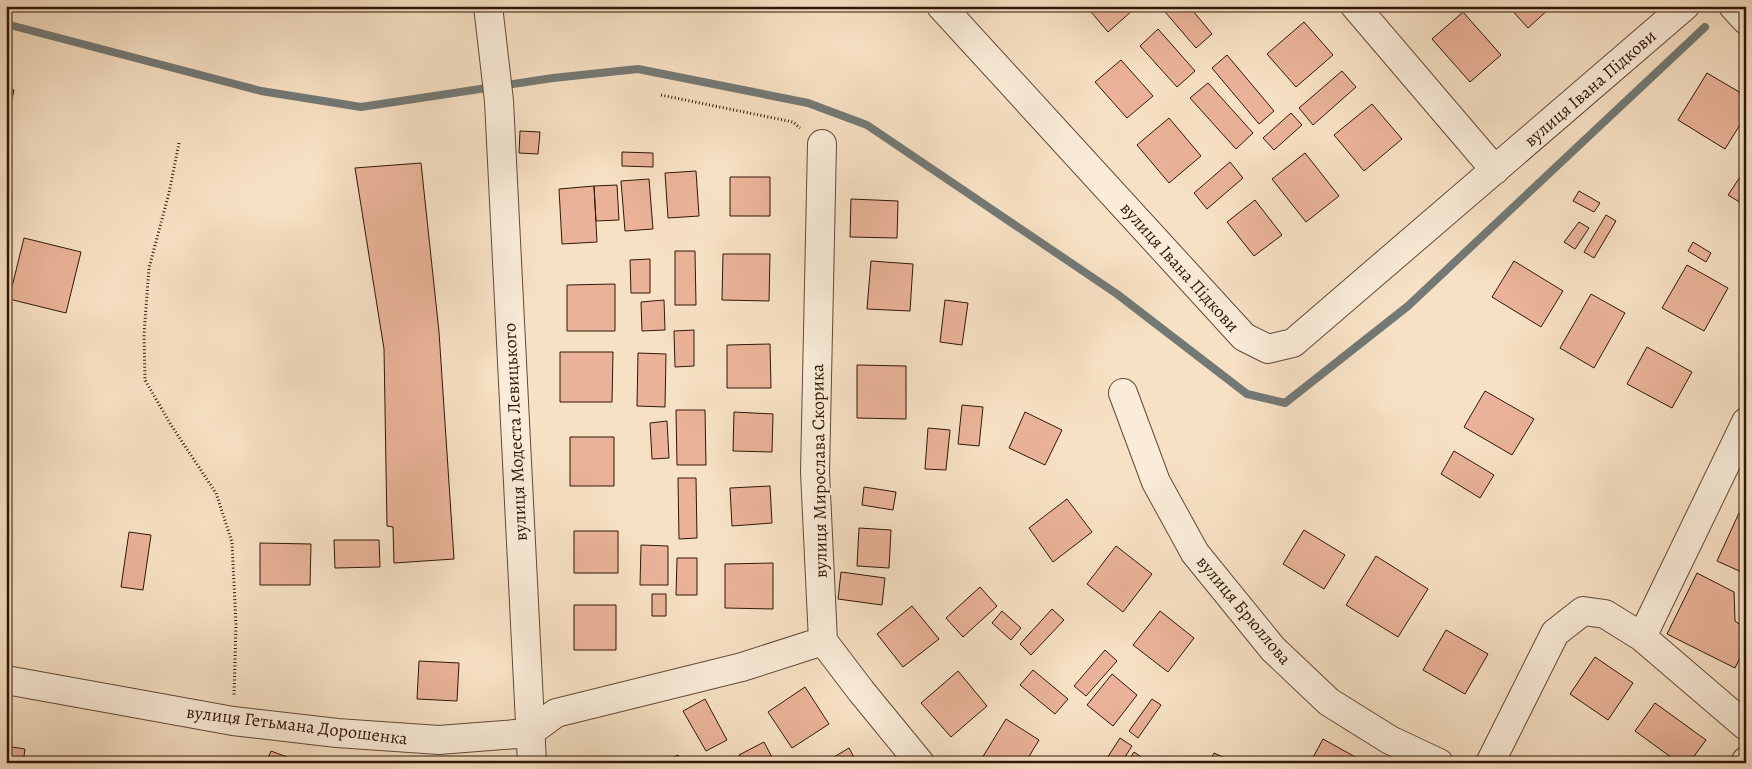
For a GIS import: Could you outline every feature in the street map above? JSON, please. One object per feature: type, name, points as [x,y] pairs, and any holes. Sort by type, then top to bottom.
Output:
[{"type":"street","name":"вулиця Модеста Левицького","points":[[488,6],[499,101],[529,733],[532,763]]},
{"type":"street","name":"вулиця Івана Підкови","points":[[941,6],[1244,337],[1268,349],[1293,342],[1685,6]]},
{"type":"street","points":[[1354,6],[1495,170]]},
{"type":"street","points":[[1733,6],[1746,20]]},
{"type":"street","name":"вулиця Мирослава Скорика","points":[[822,144],[815,472],[823,641]]},
{"type":"street","name":"вулиця Брюллова","points":[[1123,393],[1156,482],[1195,553],[1272,649],[1329,702],[1390,740],[1439,763]]},
{"type":"street","points":[[1642,637],[1746,422]]},
{"type":"street","points":[[1490,763],[1555,633],[1583,611],[1605,614],[1642,637],[1746,726]]},
{"type":"street","points":[[529,733],[556,713],[742,668],[823,641],[860,691],[920,763]]},
{"type":"street","name":"вулиця Гетьмана Дорошенка","points":[[6,680],[233,721],[337,733],[439,740],[529,733]]},
{"type":"path","points":[[661,95],[792,122],[822,144]]},
{"type":"path","points":[[179,143],[169,193],[150,268],[144,334],[145,380],[171,425],[216,493],[232,542],[236,625],[233,721]]},
{"type":"building","points":[[1086,6],[1130,6],[1133,10],[1108,32]]},
{"type":"building","points":[[1160,6],[1189,6],[1212,34],[1196,48]]},
{"type":"building","points":[[1508,6],[1552,6],[1528,28]]},
{"type":"building","points":[[1463,12],[1501,55],[1470,82],[1432,39]]},
{"type":"building","points":[[1304,22],[1333,55],[1296,87],[1267,54]]},
{"type":"building","points":[[1158,29],[1195,71],[1177,87],[1140,46]]},
{"type":"building","points":[[1227,55],[1274,111],[1259,124],[1212,68]]},
{"type":"building","points":[[1121,60],[1153,96],[1127,118],[1095,82]]},
{"type":"building","points":[[1342,71],[1356,87],[1313,125],[1299,108]]},
{"type":"building","points":[[1707,73],[1746,96],[1746,115],[1725,149],[1678,120]]},
{"type":"building","points":[[1208,83],[1253,133],[1236,149],[1190,98]]},
{"type":"building","points":[[6,88],[14,90],[7,122],[6,122]]},
{"type":"building","points":[[1372,104],[1402,139],[1364,171],[1334,135]]},
{"type":"building","points":[[1291,113],[1302,125],[1274,150],[1263,138]]},
{"type":"building","points":[[1169,118],[1201,156],[1169,183],[1137,145]]},
{"type":"building","points":[[520,131],[540,132],[538,154],[519,153]]},
{"type":"building","points":[[622,152],[653,153],[653,167],[622,166]]},
{"type":"building","points":[[1305,153],[1339,196],[1306,222],[1272,179]]},
{"type":"building","points":[[1230,162],[1243,178],[1207,209],[1194,193]]},
{"type":"building","points":[[421,163],[439,332],[454,559],[394,563],[393,527],[387,526],[384,349],[355,168]]},
{"type":"building","points":[[1746,168],[1746,206],[1728,195]]},
{"type":"building","points":[[696,171],[699,216],[668,218],[665,173]]},
{"type":"building","points":[[730,177],[770,177],[770,216],[730,216]]},
{"type":"building","points":[[649,179],[653,229],[625,231],[621,181]]},
{"type":"building","points":[[617,185],[619,220],[596,221],[594,186]]},
{"type":"building","points":[[594,186],[597,242],[562,244],[559,189]]},
{"type":"building","points":[[1579,191],[1600,203],[1594,212],[1573,201]]},
{"type":"building","points":[[851,199],[898,201],[897,238],[850,237]]},
{"type":"building","points":[[1255,200],[1282,235],[1254,256],[1227,222]]},
{"type":"building","points":[[1606,215],[1616,221],[1594,258],[1584,252]]},
{"type":"building","points":[[1579,222],[1589,228],[1575,249],[1564,242]]},
{"type":"building","points":[[24,238],[81,252],[66,313],[9,299]]},
{"type":"building","points":[[1693,242],[1711,253],[1706,262],[1688,251]]},
{"type":"building","points":[[675,251],[695,251],[696,305],[675,305]]},
{"type":"building","points":[[723,254],[770,254],[769,301],[722,300]]},
{"type":"building","points":[[650,259],[650,293],[631,293],[630,260]]},
{"type":"building","points":[[871,261],[913,264],[910,311],[867,309]]},
{"type":"building","points":[[1514,261],[1563,291],[1541,327],[1492,297]]},
{"type":"building","points":[[1687,265],[1728,288],[1704,331],[1662,308]]},
{"type":"building","points":[[615,284],[615,331],[567,331],[567,285]]},
{"type":"building","points":[[1591,294],[1625,313],[1594,368],[1560,348]]},
{"type":"building","points":[[664,300],[665,330],[642,331],[641,302]]},
{"type":"building","points":[[945,300],[968,303],[962,345],[940,342]]},
{"type":"building","points":[[694,330],[694,366],[675,367],[674,331]]},
{"type":"building","points":[[770,344],[771,388],[727,388],[727,345]]},
{"type":"building","points":[[1647,347],[1692,372],[1672,408],[1627,384]]},
{"type":"building","points":[[560,352],[613,352],[612,402],[560,402]]},
{"type":"building","points":[[638,353],[666,354],[665,407],[637,406]]},
{"type":"building","points":[[857,365],[906,366],[906,419],[857,418]]},
{"type":"building","points":[[1485,391],[1534,419],[1512,455],[1464,427]]},
{"type":"building","points":[[962,405],[983,407],[979,446],[958,444]]},
{"type":"building","points":[[676,410],[705,410],[706,465],[677,465]]},
{"type":"building","points":[[734,412],[773,414],[772,452],[733,451]]},
{"type":"building","points":[[1025,412],[1062,430],[1045,465],[1009,448]]},
{"type":"building","points":[[667,421],[669,458],[652,459],[650,423]]},
{"type":"building","points":[[928,428],[950,430],[946,470],[925,469]]},
{"type":"building","points":[[570,437],[614,437],[614,486],[570,486]]},
{"type":"building","points":[[1454,451],[1494,475],[1480,498],[1441,474]]},
{"type":"building","points":[[678,478],[696,478],[697,538],[679,539]]},
{"type":"building","points":[[770,486],[772,523],[732,526],[730,488]]},
{"type":"building","points":[[864,487],[896,492],[893,510],[862,505]]},
{"type":"building","points":[[1067,499],[1092,532],[1053,562],[1029,528]]},
{"type":"building","points":[[1739,513],[1746,516],[1746,574],[1717,561]]},
{"type":"building","points":[[859,528],[891,530],[889,568],[857,566]]},
{"type":"building","points":[[1304,530],[1345,555],[1324,589],[1283,564]]},
{"type":"building","points":[[574,531],[618,531],[618,573],[574,573]]},
{"type":"building","points":[[129,532],[151,535],[143,590],[121,587]]},
{"type":"building","points":[[334,540],[379,540],[380,567],[335,568]]},
{"type":"building","points":[[260,543],[311,544],[310,585],[260,585]]},
{"type":"building","points":[[641,545],[668,546],[668,585],[640,585]]},
{"type":"building","points":[[1116,546],[1152,574],[1123,612],[1087,584]]},
{"type":"building","points":[[1376,556],[1428,589],[1398,637],[1346,605]]},
{"type":"building","points":[[677,558],[697,558],[697,595],[676,595]]},
{"type":"building","points":[[773,563],[773,609],[725,608],[725,564]]},
{"type":"building","points":[[841,572],[885,578],[882,605],[838,599]]},
{"type":"building","points":[[1697,573],[1734,592],[1735,621],[1746,629],[1746,645],[1735,668],[1667,634]]},
{"type":"building","points":[[980,587],[997,606],[963,637],[946,618]]},
{"type":"building","points":[[652,594],[666,594],[666,616],[652,616]]},
{"type":"building","points":[[574,605],[616,605],[616,650],[574,650]]},
{"type":"building","points":[[912,606],[939,639],[903,667],[877,634]]},
{"type":"building","points":[[1052,609],[1064,620],[1031,655],[1020,644]]},
{"type":"building","points":[[1002,611],[1021,628],[1011,640],[992,623]]},
{"type":"building","points":[[1160,611],[1194,638],[1168,672],[1133,645]]},
{"type":"building","points":[[1446,630],[1488,654],[1465,694],[1423,670]]},
{"type":"building","points":[[1105,650],[1117,661],[1086,696],[1074,686]]},
{"type":"building","points":[[1595,657],[1633,683],[1608,720],[1570,694]]},
{"type":"building","points":[[419,661],[459,663],[457,701],[417,699]]},
{"type":"building","points":[[1033,670],[1068,699],[1055,714],[1020,685]]},
{"type":"building","points":[[958,671],[987,706],[951,737],[921,703]]},
{"type":"building","points":[[1112,674],[1137,695],[1113,726],[1087,705]]},
{"type":"building","points":[[805,687],[829,724],[792,748],[768,712]]},
{"type":"building","points":[[705,699],[727,740],[706,751],[683,711]]},
{"type":"building","points":[[1152,699],[1161,705],[1138,738],[1129,731]]},
{"type":"building","points":[[1655,703],[1706,740],[1689,763],[1679,763],[1635,731]]},
{"type":"building","points":[[1006,719],[1039,740],[1025,763],[979,763]]},
{"type":"building","points":[[1120,738],[1132,746],[1121,763],[1104,763]]},
{"type":"building","points":[[1323,739],[1359,759],[1357,763],[1310,763]]},
{"type":"building","points":[[764,742],[775,763],[744,763],[739,755]]},
{"type":"building","points":[[6,746],[25,749],[23,763],[6,763]]},
{"type":"building","points":[[849,748],[857,763],[824,763]]},
{"type":"building","points":[[271,751],[287,757],[284,763],[266,763]]},
{"type":"building","points":[[1134,752],[1147,761],[1146,763],[1127,763]]},
{"type":"building","points":[[1214,753],[1230,760],[1229,763],[1209,763]]},
{"type":"building","points":[[678,755],[682,763],[660,763]]},
{"type":"waterway","points":[[6,24],[261,91],[361,107],[553,78],[638,69],[808,103],[867,125],[1117,294],[1247,394],[1285,403],[1408,306],[1705,27]]}]
